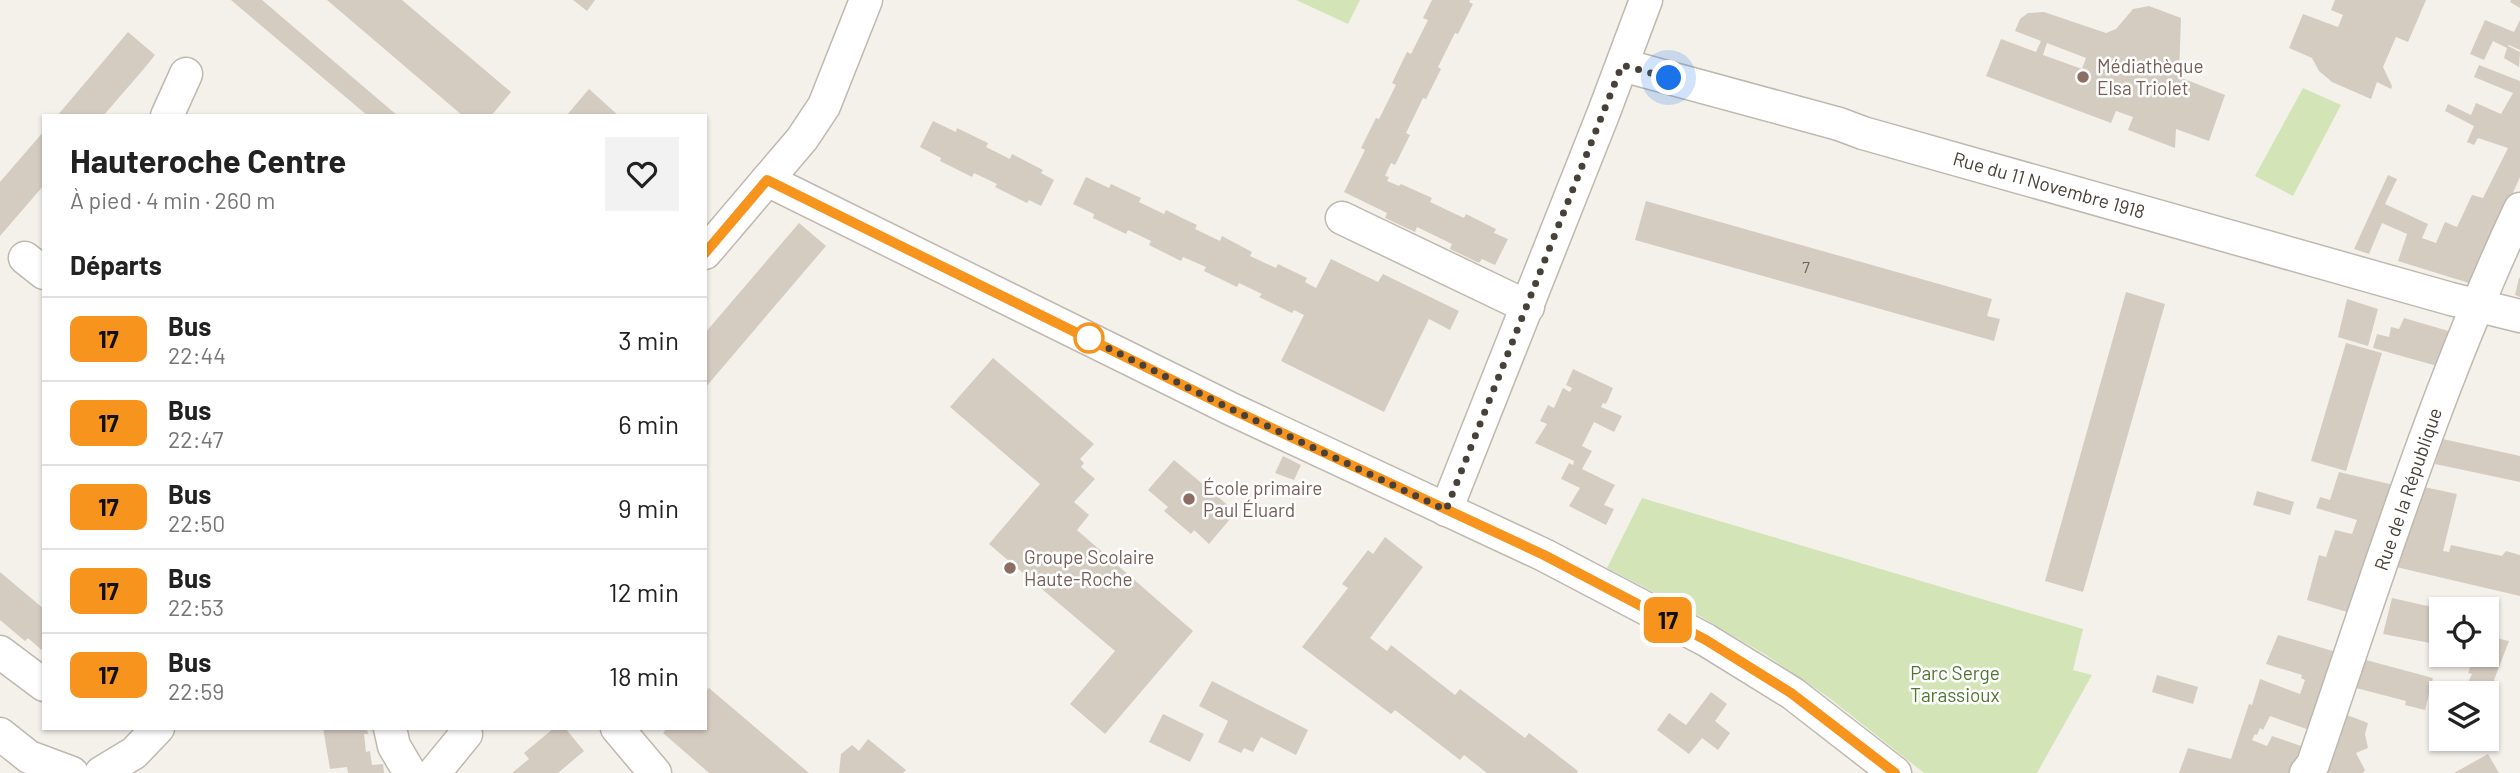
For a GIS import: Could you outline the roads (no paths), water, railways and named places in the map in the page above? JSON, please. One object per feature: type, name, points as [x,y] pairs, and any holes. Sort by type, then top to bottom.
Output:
[{"type":"street","points":[[707,251],[802,139],[824,106],[866,0]]},
{"type":"street","points":[[1446,510],[1528,307],[1646,0]]},
{"type":"street","name":"Rue du 11 Novembre 1918","points":[[1622,65],[2520,316]]},
{"type":"street","points":[[168,114],[187,74]]},
{"type":"street","points":[[767,180],[1231,409],[1544,555],[1706,640],[1791,693],[1895,773]]},
{"type":"street","name":"Rue de la République","points":[[2306,773],[2313,764],[2443,388],[2476,304],[2520,209]]},
{"type":"street","points":[[1342,218],[1528,307]]},
{"type":"street","points":[[0,652],[42,684]]},
{"type":"street","points":[[100,773],[134,753],[156,730]]},
{"type":"street","points":[[390,730],[394,746],[410,773]]},
{"type":"street","points":[[619,730],[654,772]]},
{"type":"street","points":[[0,734],[29,757],[72,773]]},
{"type":"street","points":[[434,773],[466,734]]},
{"type":"place","name":"Médiathèque Elsa Triolet","points":[[2083,77]]},
{"type":"place","name":"École primaire Paul Éluard","points":[[1189,499]]},
{"type":"place","name":"Groupe Scolaire Haute-Roche","points":[[1010,568]]},
{"type":"park label","name":"Parc Serge Tarassioux","points":[[1955,684]]}]
